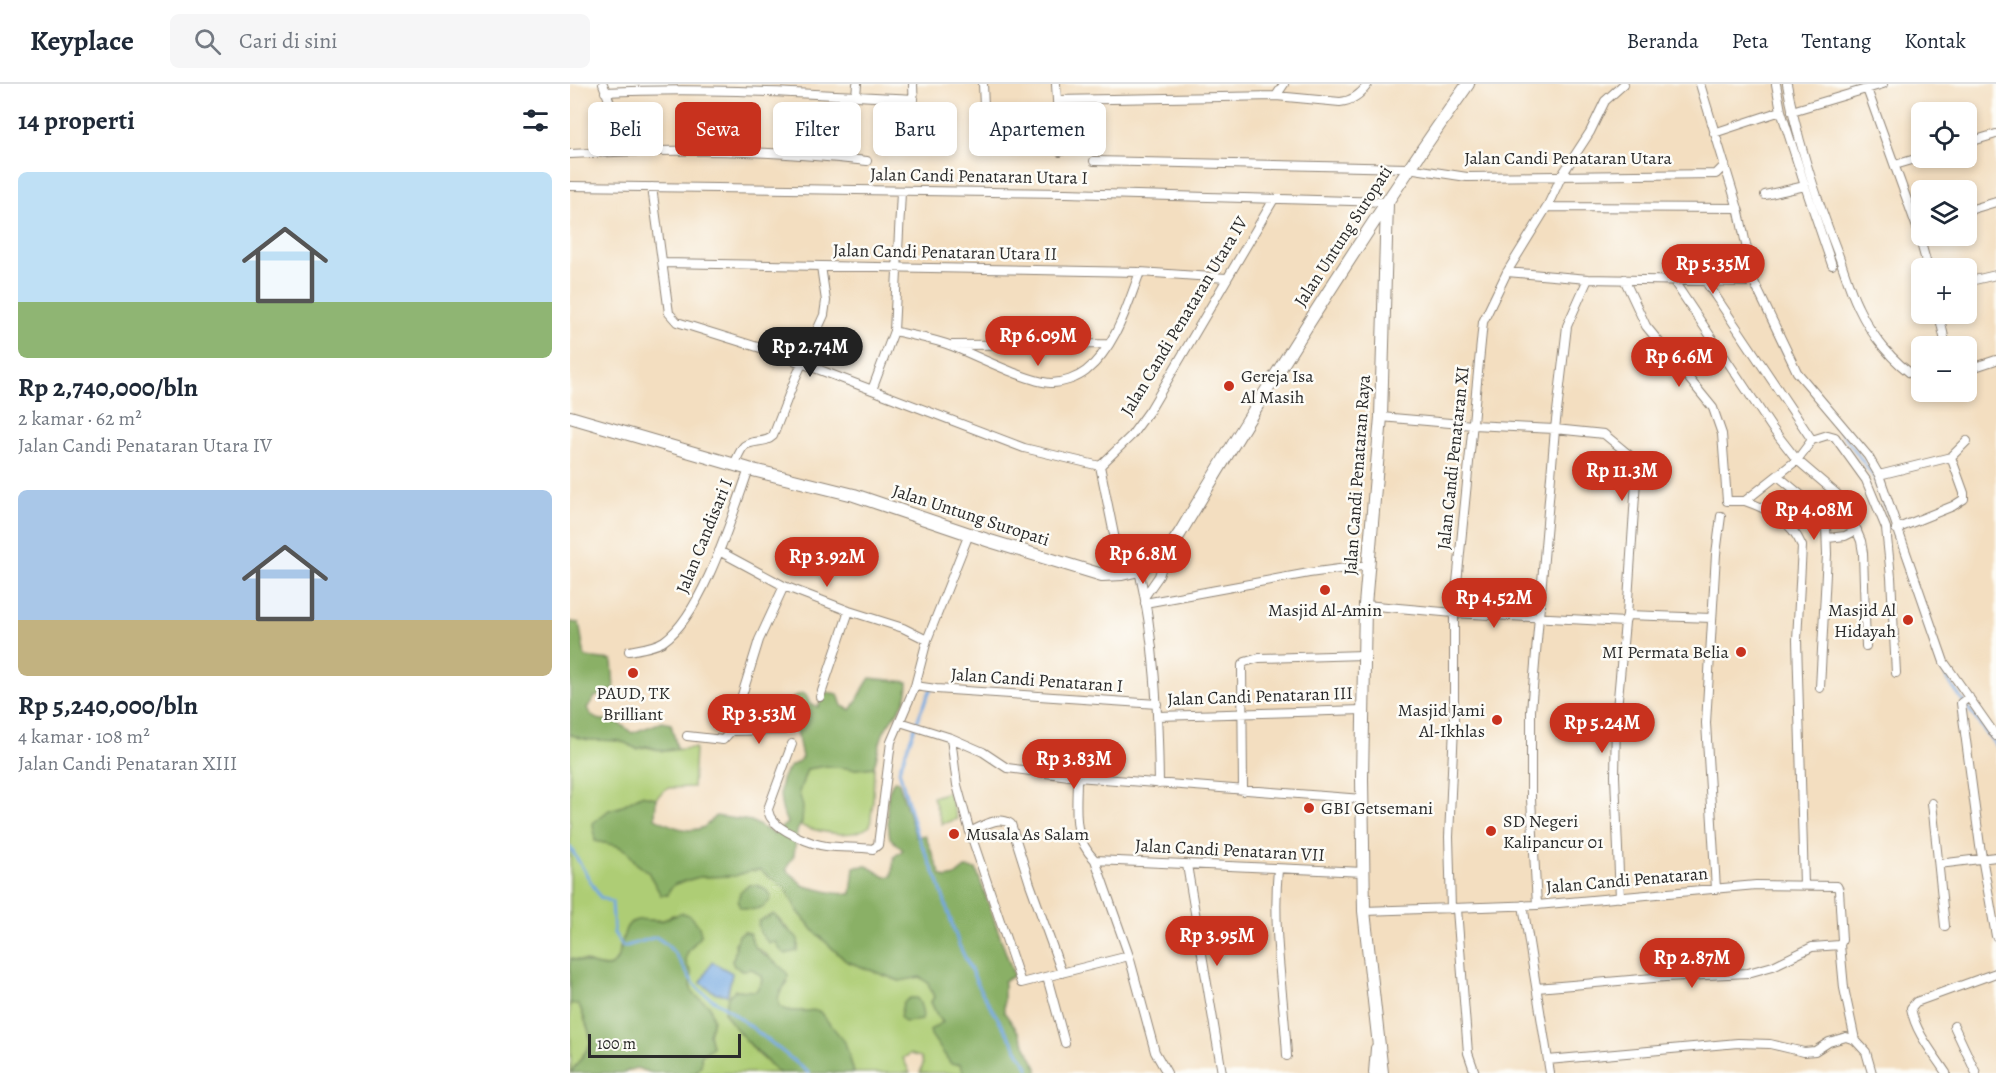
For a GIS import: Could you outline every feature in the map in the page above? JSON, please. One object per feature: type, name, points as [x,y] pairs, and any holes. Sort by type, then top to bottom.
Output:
[{"type":"main road","name":"Jalan Untung Suropati","points":[[570,417],[749,469],[854,495],[969,534],[1102,575],[1138,570],[1166,554],[1284,360],[1408,168],[1468,84]]},
{"type":"main road","name":"Jalan Candi Penataran Raya","points":[[1382,1073],[1364,911],[1362,799],[1365,605],[1381,417],[1388,201]]},
{"type":"street","points":[[856,96],[857,84]]},
{"type":"street","points":[[913,84],[914,102]]},
{"type":"street","points":[[982,84],[983,102]]},
{"type":"street","points":[[1276,96],[1284,84]]},
{"type":"street","points":[[1056,92],[1276,96],[1348,101],[1358,96],[1368,84]]},
{"type":"street","name":"Jalan Candi Penataran XI","points":[[1475,1073],[1468,1053],[1449,837],[1454,727],[1454,613],[1483,321],[1507,272],[1547,207],[1562,175],[1590,132],[1605,101],[1624,84]]},
{"type":"street","points":[[1700,84],[1738,207],[1754,282],[1797,372],[1868,456],[1878,476],[1944,662],[1965,700],[1995,734]]},
{"type":"street","points":[[1776,84],[1781,111],[1804,186],[1832,265]]},
{"type":"street","points":[[1787,84],[1792,111],[1824,216],[1858,308],[1887,352],[1897,364],[1911,374]]},
{"type":"street","points":[[1792,111],[1883,84]]},
{"type":"street","points":[[604,88],[807,88],[856,96],[914,99]]},
{"type":"street","points":[[1868,89],[1911,204]]},
{"type":"street","points":[[1714,133],[1781,111]]},
{"type":"street","points":[[1977,140],[1996,134]]},
{"type":"street","points":[[663,152],[807,155],[867,161]]},
{"type":"street","points":[[570,154],[588,153]]},
{"type":"street","points":[[1895,165],[1911,160]]},
{"type":"street","name":"Jalan Candi Penataran Utara","points":[[1094,161],[1408,168],[1467,177],[1716,174],[1725,165]]},
{"type":"street","name":"Jalan Candi Penataran Utara I","points":[[570,186],[1066,193],[1388,201]]},
{"type":"street","points":[[1765,195],[1804,186]]},
{"type":"street","points":[[652,187],[669,313],[674,320],[770,351],[1024,448],[1100,466],[1122,574]]},
{"type":"street","points":[[872,390],[894,332],[901,192]]},
{"type":"street","name":"Jalan Candi Penataran Utara IV","points":[[1100,466],[1131,436],[1150,410],[1274,199]]},
{"type":"street","points":[[1977,208],[1996,202]]},
{"type":"street","points":[[1547,207],[1738,207]]},
{"type":"street","name":"Jalan Candi Penataran Utara II","points":[[663,263],[1140,272],[1226,278]]},
{"type":"street","points":[[734,464],[744,446],[768,440],[773,436],[802,364],[817,335],[825,310],[821,266]]},
{"type":"street","points":[[894,332],[949,345],[1035,380],[1051,383],[1064,381],[1085,372],[1109,344],[1119,328],[1140,272]]},
{"type":"street","points":[[1507,272],[1588,279],[1754,282]]},
{"type":"street","points":[[1977,279],[1996,275]]},
{"type":"street","points":[[1537,905],[1531,799],[1531,711],[1555,429],[1568,326],[1588,279]]},
{"type":"street","points":[[1623,279],[1646,326],[1713,408],[1722,434],[1727,501],[1745,501],[1766,508],[1782,518],[1797,534],[1802,546],[1797,640],[1804,885]]},
{"type":"street","points":[[1673,280],[1760,411],[1797,459],[1837,494],[1857,530],[1863,552],[1866,645]]},
{"type":"street","points":[[1706,282],[1812,440]]},
{"type":"street","points":[[949,345],[1109,344]]},
{"type":"street","points":[[1977,366],[1996,360]]},
{"type":"street","points":[[1381,417],[1604,434],[1633,458],[1637,465],[1616,720],[1615,776],[1620,898]]},
{"type":"street","points":[[1745,501],[1797,459],[1812,440],[1828,435],[1835,437],[1866,480],[1886,528],[1896,674]]},
{"type":"street","points":[[1878,476],[1951,457],[1966,441]]},
{"type":"street","points":[[1896,529],[1953,506],[1964,499],[1951,457]]},
{"type":"street","name":"Jalan Candisari I","points":[[629,651],[663,642],[687,618],[719,551],[749,469]]},
{"type":"street","points":[[1778,476],[1819,510],[1826,525],[1828,538],[1820,688]]},
{"type":"street","points":[[1716,889],[1706,723],[1721,516]]},
{"type":"street","points":[[1828,538],[1845,536],[1857,530]]},
{"type":"street","points":[[792,744],[768,809],[770,818],[780,827],[797,836],[824,846],[873,849],[878,845],[891,742],[905,723],[927,640],[969,534]]},
{"type":"street","points":[[719,551],[784,586],[849,611],[903,628],[927,640]]},
{"type":"street","points":[[1145,599],[1159,576],[1166,554]]},
{"type":"street","points":[[1145,599],[1369,565]]},
{"type":"street","points":[[1138,570],[1145,599],[1157,704],[1159,784]]},
{"type":"street","points":[[687,736],[723,740],[731,731],[759,640],[784,586]]},
{"type":"street","points":[[1365,605],[1540,618],[1712,618]]},
{"type":"street","points":[[820,697],[849,611]]},
{"type":"street","points":[[1242,791],[1242,665],[1259,658],[1364,655]]},
{"type":"street","name":"Jalan Candi Penataran I","points":[[915,686],[1157,704]]},
{"type":"street","points":[[1965,700],[1983,859],[1996,936]]},
{"type":"street","name":"Jalan Candi Penataran III","points":[[1158,716],[1364,710]]},
{"type":"street","points":[[905,723],[951,738],[983,752],[1007,768],[1077,777],[1362,799]]},
{"type":"street","points":[[731,731],[785,730]]},
{"type":"street","points":[[951,738],[957,785],[970,832],[1021,983],[1129,956]]},
{"type":"street","points":[[1077,777],[1078,832],[1085,850],[1095,860],[1129,956],[1155,1053],[1167,1073]]},
{"type":"street","points":[[1932,802],[1945,926]]},
{"type":"street","points":[[970,832],[998,820],[1011,824],[1062,973]]},
{"type":"street","points":[[1939,864],[1996,857]]},
{"type":"street","name":"Jalan Candi Penataran VII","points":[[1095,860],[1364,872]]},
{"type":"street","points":[[1187,865],[1222,1073]]},
{"type":"street","points":[[1278,869],[1277,931],[1287,1056]]},
{"type":"street","name":"Jalan Candi Penataran","points":[[1364,911],[1537,905],[1756,885],[1837,886],[1841,943]]},
{"type":"street","points":[[1523,905],[1550,1073]]},
{"type":"street","points":[[1537,988],[1665,977],[1748,973],[1773,966],[1812,947],[1841,943],[1844,988],[1855,1040]]},
{"type":"street","points":[[1946,1073],[1929,1048],[1912,1016],[1911,1008],[1916,1002],[1996,973]]},
{"type":"street","points":[[1047,977],[1065,1043]]},
{"type":"street","points":[[1954,1026],[1976,1073]]},
{"type":"street","points":[[1373,1073],[1376,1035]]},
{"type":"street","points":[[1548,1060],[1737,1043],[1770,1044],[1804,1052],[1815,1051],[1829,1042],[1846,1037],[1855,1040],[1866,1052],[1872,1073]]},
{"type":"green space","points":[[570,622],[579,623],[585,657],[612,660],[614,689],[595,697],[587,708],[593,717],[618,723],[632,733],[662,722],[671,724],[677,748],[664,751],[646,746],[637,749],[619,741],[588,740],[570,734]]},
{"type":"green space","points":[[870,678],[908,682],[905,698],[883,734],[874,767],[855,769],[826,766],[807,769],[799,792],[803,807],[802,822],[797,831],[794,855],[786,869],[804,886],[834,893],[851,894],[854,867],[867,866],[885,877],[892,876],[894,857],[903,850],[890,838],[888,800],[891,786],[895,780],[899,783],[916,837],[925,835],[941,875],[946,878],[955,876],[965,868],[976,869],[1014,976],[1004,981],[1004,1012],[1019,1033],[1037,1068],[1037,1073],[964,1073],[960,1064],[951,1064],[931,1035],[930,1030],[943,1022],[931,1002],[934,997],[928,983],[920,977],[900,981],[846,961],[815,932],[797,910],[786,889],[760,870],[735,876],[699,877],[675,884],[669,890],[668,895],[661,895],[648,872],[637,864],[627,851],[618,846],[595,841],[593,823],[609,810],[620,807],[641,795],[656,798],[655,818],[685,830],[704,827],[716,816],[751,821],[774,834],[787,823],[780,797],[781,783],[789,768],[802,757],[792,707],[793,697],[802,693],[806,695],[810,704],[818,707],[826,692],[838,694],[842,706],[851,710]]},
{"type":"green space","points":[[570,734],[588,740],[621,742],[637,749],[646,747],[666,751],[695,748],[693,787],[667,788],[656,798],[641,795],[620,807],[609,810],[595,841],[618,846],[627,851],[637,864],[648,872],[661,895],[667,895],[675,884],[699,877],[730,876],[760,870],[786,889],[797,910],[815,932],[846,961],[899,981],[920,977],[928,983],[934,997],[931,1002],[943,1022],[934,1027],[945,1055],[951,1063],[961,1064],[964,1073],[920,1073],[923,1064],[921,1057],[910,1054],[903,1058],[910,1073],[854,1073],[848,1051],[819,1011],[795,1011],[780,1007],[778,997],[788,982],[767,955],[754,946],[749,933],[744,932],[735,943],[736,953],[732,961],[734,966],[742,970],[752,969],[761,976],[762,981],[756,992],[735,990],[724,1012],[756,1052],[779,1073],[695,1073],[701,1065],[701,1056],[712,1047],[709,1034],[712,1024],[698,998],[693,994],[690,985],[692,973],[686,965],[686,954],[698,939],[699,926],[690,916],[672,915],[664,920],[631,922],[624,941],[619,947],[618,957],[612,966],[599,968],[586,961],[570,959]],"holes":[[[750,885],[760,886],[770,894],[771,897],[763,907],[752,909],[744,888]],[[778,918],[794,936],[798,949],[779,945],[762,934]],[[712,962],[732,974],[728,994],[713,991],[701,982]]]},
{"type":"green space","points":[[826,766],[855,769],[874,767],[870,826],[854,833],[836,834],[801,826],[799,792],[807,769]]},
{"type":"green space","points":[[948,792],[957,819],[942,824],[933,797]]},
{"type":"green space","points":[[750,885],[760,886],[768,892],[771,898],[766,905],[753,909],[740,907],[738,903],[740,892]]},
{"type":"green space","points":[[682,913],[692,918],[701,935],[686,957],[692,973],[690,985],[693,994],[710,1006],[713,1020],[709,1034],[712,1047],[701,1056],[701,1065],[695,1073],[652,1073],[636,1068],[622,1073],[571,1073],[591,1041],[581,1009],[578,1005],[570,1003],[570,959],[603,967],[611,966],[618,957],[625,930],[632,922],[642,919],[661,921]]},
{"type":"green space","points":[[774,914],[797,938],[797,951],[786,954],[780,950],[776,942],[769,943],[761,933],[758,927],[759,921]]},
{"type":"green space","points":[[744,932],[749,933],[756,948],[778,964],[788,975],[778,998],[780,1007],[795,1011],[819,1011],[845,1042],[854,1073],[779,1073],[736,1029],[724,1012],[728,997],[735,990],[756,991],[762,981],[761,976],[752,969],[742,970],[734,966],[732,961],[738,937]]},
{"type":"green space","points":[[910,998],[917,998],[921,1006],[922,1020],[905,1022],[900,1017],[903,1003]]},
{"type":"green space","points":[[570,1003],[578,1005],[581,1009],[591,1041],[571,1073]]},
{"type":"water","points":[[712,962],[732,973],[727,995],[714,992],[701,983]]},
{"type":"waterway","points":[[1751,287],[1784,353]]},
{"type":"waterway","points":[[1835,423],[1874,477],[1888,513]]},
{"type":"waterway","points":[[1894,530],[1941,668],[1996,746]]},
{"type":"waterway","points":[[933,684],[899,770],[916,832],[938,881],[959,945],[981,991],[1028,1067],[1029,1073]]},
{"type":"waterway","points":[[570,847],[600,897],[612,902],[614,933],[623,947],[656,937],[665,943],[702,992],[809,1073]]},
{"type":"place","name":"Gereja Isa Al Masih","points":[[1229,386]]},
{"type":"place","name":"Masjid Al-Amin","points":[[1325,590]]},
{"type":"place","name":"Masjid Al Hidayah","points":[[1908,620]]},
{"type":"place","name":"MI Permata Belia","points":[[1741,652]]},
{"type":"place","name":"PAUD, TK Brilliant","points":[[633,673]]},
{"type":"place","name":"Masjid Jami Al-Ikhlas","points":[[1497,720]]},
{"type":"place","name":"GBI Getsemani","points":[[1309,808]]},
{"type":"place","name":"SD Negeri Kalipancur 01","points":[[1491,831]]},
{"type":"place","name":"Musala As Salam","points":[[954,834]]}]
